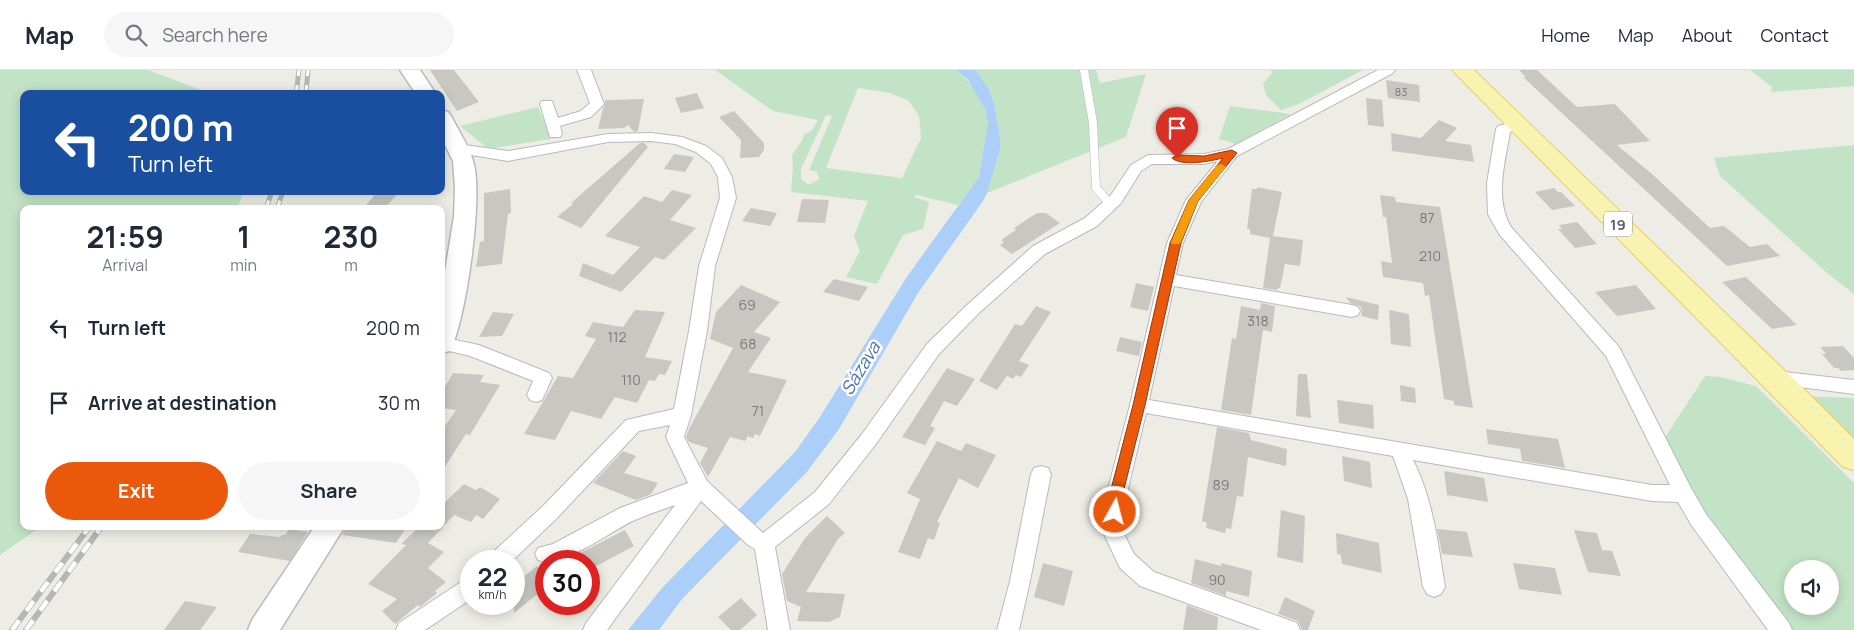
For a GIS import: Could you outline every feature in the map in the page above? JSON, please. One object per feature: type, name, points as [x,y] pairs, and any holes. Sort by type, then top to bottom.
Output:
[{"type":"main road","name":"19","points":[[1462,70],[1854,458]]},
{"type":"street","points":[[410,70],[423,90]]},
{"type":"street","points":[[552,124],[586,114],[596,104],[584,70]]},
{"type":"street","points":[[759,541],[822,498],[869,439],[933,349],[973,309],[1039,250],[1091,222],[1116,199],[1136,168],[1148,160],[1204,159],[1232,153],[1388,70]]},
{"type":"street","points":[[547,104],[559,147]]},
{"type":"street","points":[[445,124],[462,161],[466,188],[465,216],[452,304],[445,332]]},
{"type":"street","points":[[1518,125],[1502,129],[1494,183],[1496,214],[1505,230],[1613,352],[1684,494],[1699,520],[1781,630]]},
{"type":"street","points":[[457,148],[508,156],[608,138],[677,140],[701,149],[717,161],[725,177],[728,198],[707,266],[698,331],[682,415],[675,437],[700,487],[759,541],[779,630]]},
{"type":"street","points":[[1232,153],[1194,200],[1175,243],[1139,405],[1116,493],[1113,532],[1127,561],[1147,578],[1289,630]]},
{"type":"street","points":[[1167,279],[1352,311]]},
{"type":"street","points":[[445,345],[473,350],[542,378],[536,395]]},
{"type":"street","points":[[1775,378],[1854,386]]},
{"type":"street","points":[[1139,405],[1652,493],[1684,494]]},
{"type":"street","points":[[510,550],[549,513],[633,425],[682,415]]},
{"type":"street","points":[[1399,450],[1408,467],[1425,525],[1434,587]]},
{"type":"street","points":[[1008,630],[1020,581],[1040,474]]},
{"type":"street","points":[[560,550],[627,514],[700,487]]},
{"type":"street","points":[[594,630],[700,487]]},
{"type":"street","points":[[263,630],[328,530]]},
{"type":"street","points":[[407,630],[460,594]]},
{"type":"lane","points":[[1084,70],[1093,123],[1096,188],[1110,204]]},
{"type":"green space","points":[[0,70],[148,70],[201,90],[20,90],[20,195],[242,195],[241,199],[238,205],[20,205],[20,530],[36,530],[0,555]]},
{"type":"green space","points":[[715,70],[957,70],[968,81],[985,109],[988,135],[984,159],[974,185],[958,205],[916,195],[914,197],[929,202],[923,229],[903,235],[877,284],[846,277],[860,251],[854,236],[868,201],[791,192],[792,155],[803,139],[804,134],[811,131],[818,120],[773,111]],"holes":[[[858,88],[890,93],[909,101],[919,116],[921,138],[902,178],[826,168]],[[826,115],[832,116],[809,170],[817,172],[819,179],[809,185],[801,179],[801,169]]]},
{"type":"green space","points":[[975,70],[1096,70],[1100,83],[1146,74],[1126,137],[987,193],[1001,147],[994,103],[989,89]]},
{"type":"green space","points":[[1271,70],[1363,70],[1299,104],[1281,110],[1266,95],[1263,84],[1272,73]]},
{"type":"green space","points":[[1750,70],[1854,70],[1854,86],[1771,92],[1772,87]]},
{"type":"green space","points":[[1230,106],[1291,114],[1236,144],[1219,139]]},
{"type":"green space","points":[[538,107],[551,139],[494,148],[486,147],[460,126]]},
{"type":"green space","points":[[1854,145],[1854,294],[1826,272],[1720,176],[1714,158]]},
{"type":"green space","points":[[1705,376],[1720,377],[1756,386],[1854,483],[1854,630],[1787,630],[1715,539],[1664,439]]},
{"type":"green space","points":[[1799,396],[1854,398],[1854,446]]},
{"type":"water","name":"Sázava","points":[[957,70],[975,70],[989,89],[994,103],[1001,147],[983,201],[918,293],[839,429],[806,473],[682,599],[659,630],[628,630],[662,588],[795,452],[820,417],[906,278],[979,177],[988,123],[985,109],[968,80]]},
{"type":"building","points":[[430,70],[454,70],[479,102],[457,111],[445,90]]},
{"type":"building","points":[[1519,70],[1537,70],[1577,107],[1615,104],[1650,141],[1617,145],[1652,174],[1710,228],[1724,226],[1750,247],[1767,244],[1780,256],[1727,266],[1523,77],[1526,77]]},
{"type":"building","points":[[1386,80],[1419,85],[1420,102],[1388,98]]},
{"type":"building","points":[[697,93],[704,108],[681,113],[675,98]]},
{"type":"building","points":[[1366,98],[1382,100],[1384,127],[1368,125]]},
{"type":"building","points":[[644,99],[638,131],[634,132],[628,125],[624,128],[598,129],[605,100]]},
{"type":"building","points":[[734,111],[764,143],[764,150],[759,157],[740,158],[741,140],[719,117]]},
{"type":"building","points":[[1439,120],[1457,128],[1445,141],[1471,145],[1474,162],[1392,151],[1391,133],[1421,138]]},
{"type":"building","points":[[640,143],[644,143],[648,147],[581,228],[557,217],[573,204],[571,203]]},
{"type":"building","points":[[674,154],[694,157],[685,172],[664,169]]},
{"type":"building","points":[[1257,187],[1282,192],[1273,236],[1303,240],[1300,266],[1285,264],[1280,288],[1277,290],[1263,288],[1270,238],[1250,234],[1250,229],[1247,229],[1252,189],[1257,189]]},
{"type":"building","points":[[1554,188],[1561,192],[1575,206],[1552,210],[1535,192]]},
{"type":"building","points":[[510,189],[511,213],[508,214],[502,264],[476,267],[480,242],[484,241],[484,193]]},
{"type":"building","points":[[672,190],[692,195],[670,220],[696,228],[664,260],[655,257],[621,292],[579,276],[583,263],[613,275],[640,247],[605,236],[644,196],[662,202]]},
{"type":"building","points":[[375,195],[396,195],[388,205],[366,205]]},
{"type":"building","points":[[1380,195],[1395,197],[1396,202],[1440,207],[1473,408],[1454,405],[1454,401],[1444,399],[1429,295],[1425,296],[1423,283],[1383,277],[1381,261],[1392,263],[1386,217],[1383,217]]},
{"type":"building","points":[[802,199],[829,200],[825,223],[797,222]]},
{"type":"building","points":[[751,208],[777,213],[770,226],[742,221]]},
{"type":"building","points":[[1037,213],[1046,213],[1060,223],[1012,254],[1000,245],[1004,242],[1001,240],[1016,230],[1014,228]]},
{"type":"building","points":[[1577,222],[1597,244],[1575,248],[1558,229],[1562,229],[1559,225]]},
{"type":"building","points":[[1746,277],[1797,325],[1772,329],[1722,282]]},
{"type":"building","points":[[834,279],[868,287],[859,301],[823,292]]},
{"type":"building","points":[[1136,283],[1154,287],[1148,311],[1130,307]]},
{"type":"building","points":[[741,285],[780,302],[754,332],[771,338],[748,372],[787,380],[760,436],[755,434],[753,438],[748,436],[745,441],[730,437],[708,477],[700,463],[708,448],[689,442],[686,437],[733,348],[710,339],[716,312]]},
{"type":"building","points":[[1636,285],[1656,309],[1617,316],[1595,292]]},
{"type":"building","points":[[1346,297],[1379,305],[1378,320],[1361,316],[1362,310],[1360,306],[1350,303]]},
{"type":"building","points":[[1261,303],[1275,306],[1272,332],[1263,330],[1251,415],[1221,410],[1232,338],[1236,339],[1241,306],[1260,310]]},
{"type":"building","points":[[1036,306],[1051,312],[1019,361],[1029,365],[1021,377],[1016,375],[1013,379],[1007,376],[997,390],[979,381],[1015,324],[1022,326]]},
{"type":"building","points":[[635,310],[665,312],[645,357],[672,361],[665,375],[659,374],[655,381],[649,380],[637,403],[615,397],[601,419],[571,411],[555,440],[524,434],[558,376],[573,378],[596,339],[585,336],[593,322],[623,327]]},
{"type":"building","points":[[1389,310],[1409,314],[1411,347],[1391,344]]},
{"type":"building","points":[[493,312],[514,314],[502,336],[479,337]]},
{"type":"building","points":[[1120,337],[1142,342],[1139,356],[1116,351]]},
{"type":"building","points":[[1843,346],[1854,358],[1854,370],[1841,371],[1838,368],[1834,368],[1822,354],[1826,354],[1820,347]]},
{"type":"building","points":[[947,368],[975,379],[957,406],[944,401],[930,426],[935,428],[925,445],[902,437]]},
{"type":"building","points":[[453,373],[484,375],[480,382],[500,385],[470,435],[466,434],[445,467],[445,426],[456,410],[445,409],[445,387]]},
{"type":"building","points":[[1298,374],[1307,374],[1311,418],[1296,416]]},
{"type":"building","points":[[1400,385],[1415,388],[1416,403],[1401,401]]},
{"type":"building","points":[[1337,400],[1373,405],[1374,429],[1339,423]]},
{"type":"building","points":[[1217,427],[1249,433],[1251,440],[1287,449],[1286,466],[1248,457],[1243,497],[1237,496],[1231,529],[1226,528],[1225,533],[1206,528],[1207,523],[1202,521]]},
{"type":"building","points":[[1486,429],[1558,439],[1565,468],[1522,461],[1520,449],[1488,444]]},
{"type":"building","points":[[937,441],[961,451],[966,443],[996,455],[978,488],[959,478],[937,522],[940,523],[934,540],[928,538],[920,559],[898,552],[920,499],[907,493]]},
{"type":"building","points":[[623,451],[636,456],[624,473],[658,483],[651,494],[636,500],[593,483]]},
{"type":"building","points":[[1342,456],[1370,462],[1372,488],[1344,481]]},
{"type":"building","points":[[1444,471],[1484,478],[1488,502],[1447,495]]},
{"type":"building","points":[[464,484],[476,490],[480,487],[500,499],[483,519],[476,515],[471,522],[454,515],[445,525],[445,502]]},
{"type":"building","points":[[1281,510],[1305,516],[1303,563],[1277,557]]},
{"type":"building","points":[[827,516],[845,533],[838,539],[806,592],[845,594],[840,617],[829,622],[797,621],[801,607],[787,601],[782,574],[805,538]]},
{"type":"building","points":[[1437,529],[1467,532],[1473,557],[1442,554]]},
{"type":"building","points":[[288,530],[308,532],[290,561],[238,552],[250,534],[280,537],[285,535]]},
{"type":"building","points":[[345,530],[404,530],[396,543],[342,535]]},
{"type":"building","points":[[416,530],[440,530],[428,543],[444,552],[428,568],[446,582],[435,591],[437,593],[420,607],[418,605],[395,624],[382,611],[397,599],[368,584],[406,545],[401,544]]},
{"type":"building","points":[[625,530],[634,546],[600,564],[600,550],[586,550]]},
{"type":"building","points":[[1574,530],[1597,533],[1602,550],[1612,551],[1621,576],[1588,572]]},
{"type":"building","points":[[1336,533],[1379,543],[1382,573],[1342,564],[1341,555],[1337,554]]},
{"type":"building","points":[[1195,559],[1252,571],[1249,597],[1226,591],[1226,596],[1191,583]]},
{"type":"building","points":[[1043,563],[1073,571],[1064,606],[1034,597]]},
{"type":"building","points":[[1513,563],[1555,568],[1562,595],[1519,589]]},
{"type":"building","points":[[535,568],[535,596],[525,604],[525,575]]},
{"type":"building","points":[[1285,597],[1315,611],[1308,630],[1302,630],[1298,621],[1278,614]]},
{"type":"building","points":[[741,598],[757,615],[740,630],[731,630],[718,617]]},
{"type":"building","points":[[185,601],[217,607],[200,630],[164,630]]},
{"type":"building","points":[[1187,605],[1218,617],[1217,630],[1183,630]]},
{"type":"railway","points":[[296,90],[299,70]]},
{"type":"railway","points":[[306,90],[308,70]]},
{"type":"railway","points":[[267,205],[271,195]]},
{"type":"railway","points":[[278,205],[282,195]]},
{"type":"railway","points":[[12,630],[87,530]]},
{"type":"railway","points":[[26,630],[99,530]]},
{"type":"slow traffic","points":[[1176,242],[1194,200],[1221,167]]},
{"type":"route","points":[[1115,512],[1116,493],[1139,405],[1175,243],[1194,200],[1232,153],[1204,159],[1177,158]]}]
